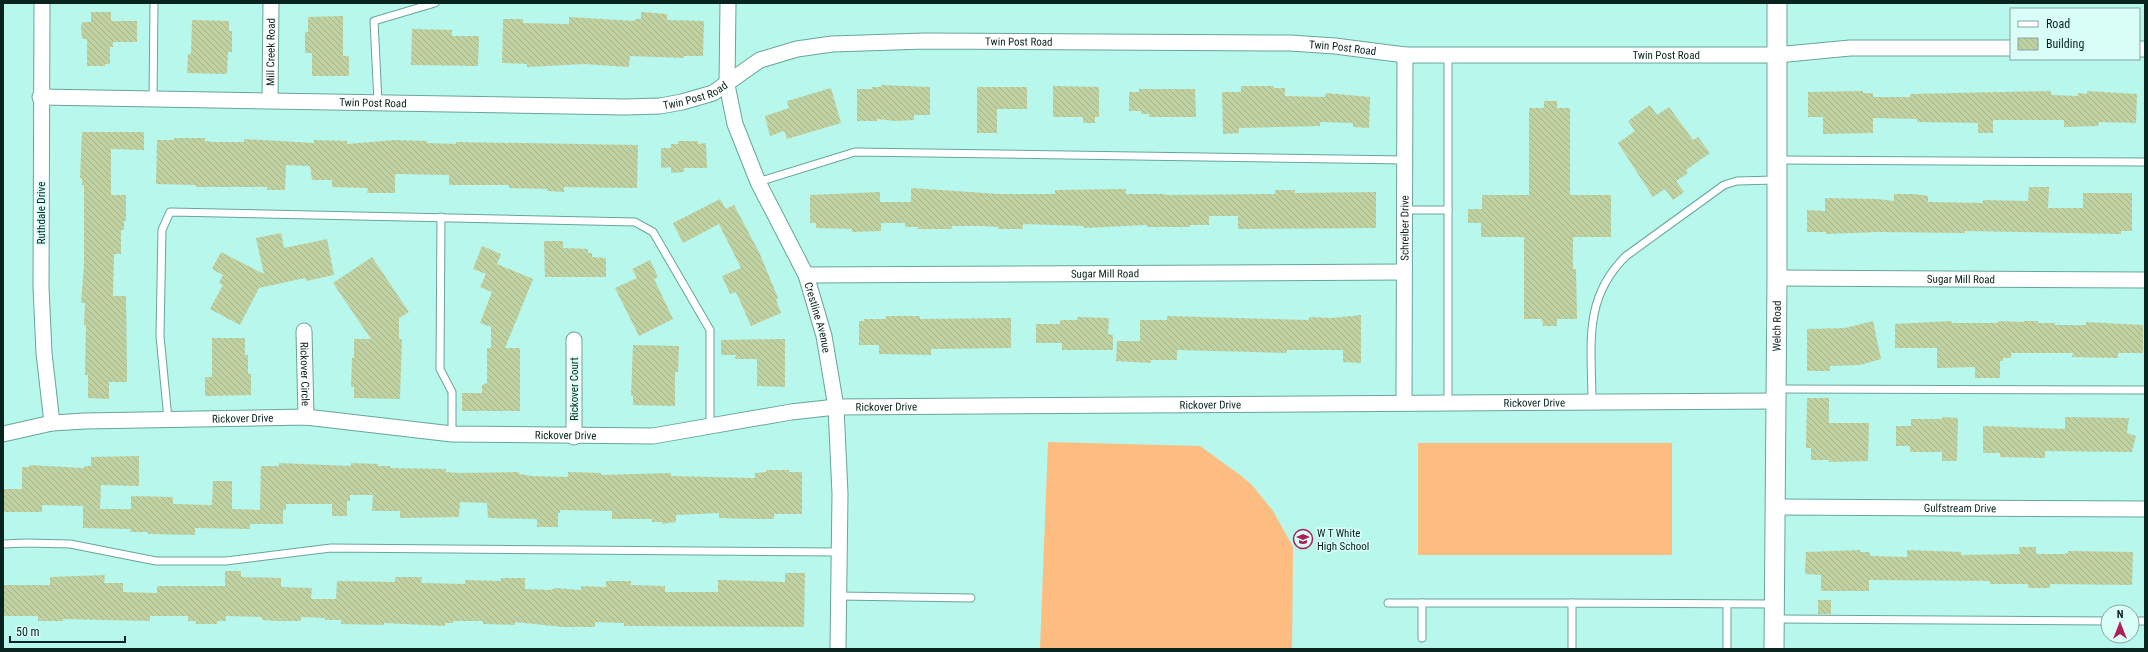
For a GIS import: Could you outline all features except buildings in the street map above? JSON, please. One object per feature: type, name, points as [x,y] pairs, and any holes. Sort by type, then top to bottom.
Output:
[{"type":"street","name":"Ruthdale Drive","points":[[42,3],[40,97],[43,338],[52,423]]},
{"type":"street","name":"Mill Creek Road","points":[[270,100],[271,3]]},
{"type":"street","name":"Crestline Avenue","points":[[728,3],[728,85],[735,124],[758,182],[806,276],[824,336],[836,407],[840,552],[838,649]]},
{"type":"street","name":"Welch Road","points":[[1774,649],[1777,278],[1777,3]]},
{"type":"street","name":"Twin Post Road","points":[[40,97],[625,107],[660,106],[682,102],[705,95],[728,85],[760,60],[797,49],[832,44],[925,41],[1290,43],[1335,46],[1405,55],[1777,55],[1850,48],[2010,48]]},
{"type":"street","name":"Schreiber Drive","points":[[1404,402],[1405,55]]},
{"type":"street","name":"Sugar Mill Road","points":[[806,276],[1404,272]]},
{"type":"street","name":"Sugar Mill Road","points":[[1777,278],[2145,280]]},
{"type":"street","name":"Rickover Circle","points":[[304,331],[306,417]]},
{"type":"street","name":"Rickover Court","points":[[574,340],[574,437]]},
{"type":"street","name":"Rickover Drive","points":[[3,434],[52,423],[168,419],[306,417],[452,434],[574,437],[653,436],[791,412],[836,407],[1404,402],[1592,402],[1776,395]]},
{"type":"street","name":"Gulfstream Drive","points":[[1775,507],[2145,509]]},
{"type":"lane","points":[[153,99],[154,3]]},
{"type":"lane","points":[[378,102],[374,21],[435,3]]},
{"type":"lane","points":[[1448,55],[1448,402]]},
{"type":"lane","points":[[758,182],[855,152],[1404,160]]},
{"type":"lane","points":[[1776,160],[2145,162]]},
{"type":"lane","points":[[1592,402],[1593,313],[1602,288],[1614,268],[1626,256],[1724,185],[1737,181],[1776,180]]},
{"type":"lane","points":[[1404,210],[1448,210]]},
{"type":"lane","points":[[168,419],[160,336],[162,230],[170,212],[635,222],[653,232],[710,330],[710,427]]},
{"type":"lane","points":[[441,217],[440,369],[452,392],[452,434]]},
{"type":"lane","points":[[1776,395],[2145,390]]},
{"type":"lane","points":[[3,544],[70,544],[156,560],[226,561],[331,548],[840,552]]},
{"type":"lane","points":[[839,596],[971,598]]},
{"type":"lane","points":[[1388,603],[1727,604],[1774,612],[2100,621]]},
{"type":"lane","points":[[1422,603],[1422,638]]},
{"type":"lane","points":[[1572,603],[1572,649]]},
{"type":"lane","points":[[1727,604],[1727,649]]},
{"type":"shaded area","points":[[1048,442],[1200,446],[1252,485],[1273,511],[1293,547],[1292,649],[1040,649]]},
{"type":"shaded area","points":[[1418,443],[1672,443],[1672,555],[1418,555]]},
{"type":"place","name":"W T White High School","points":[[1303,539]]}]
